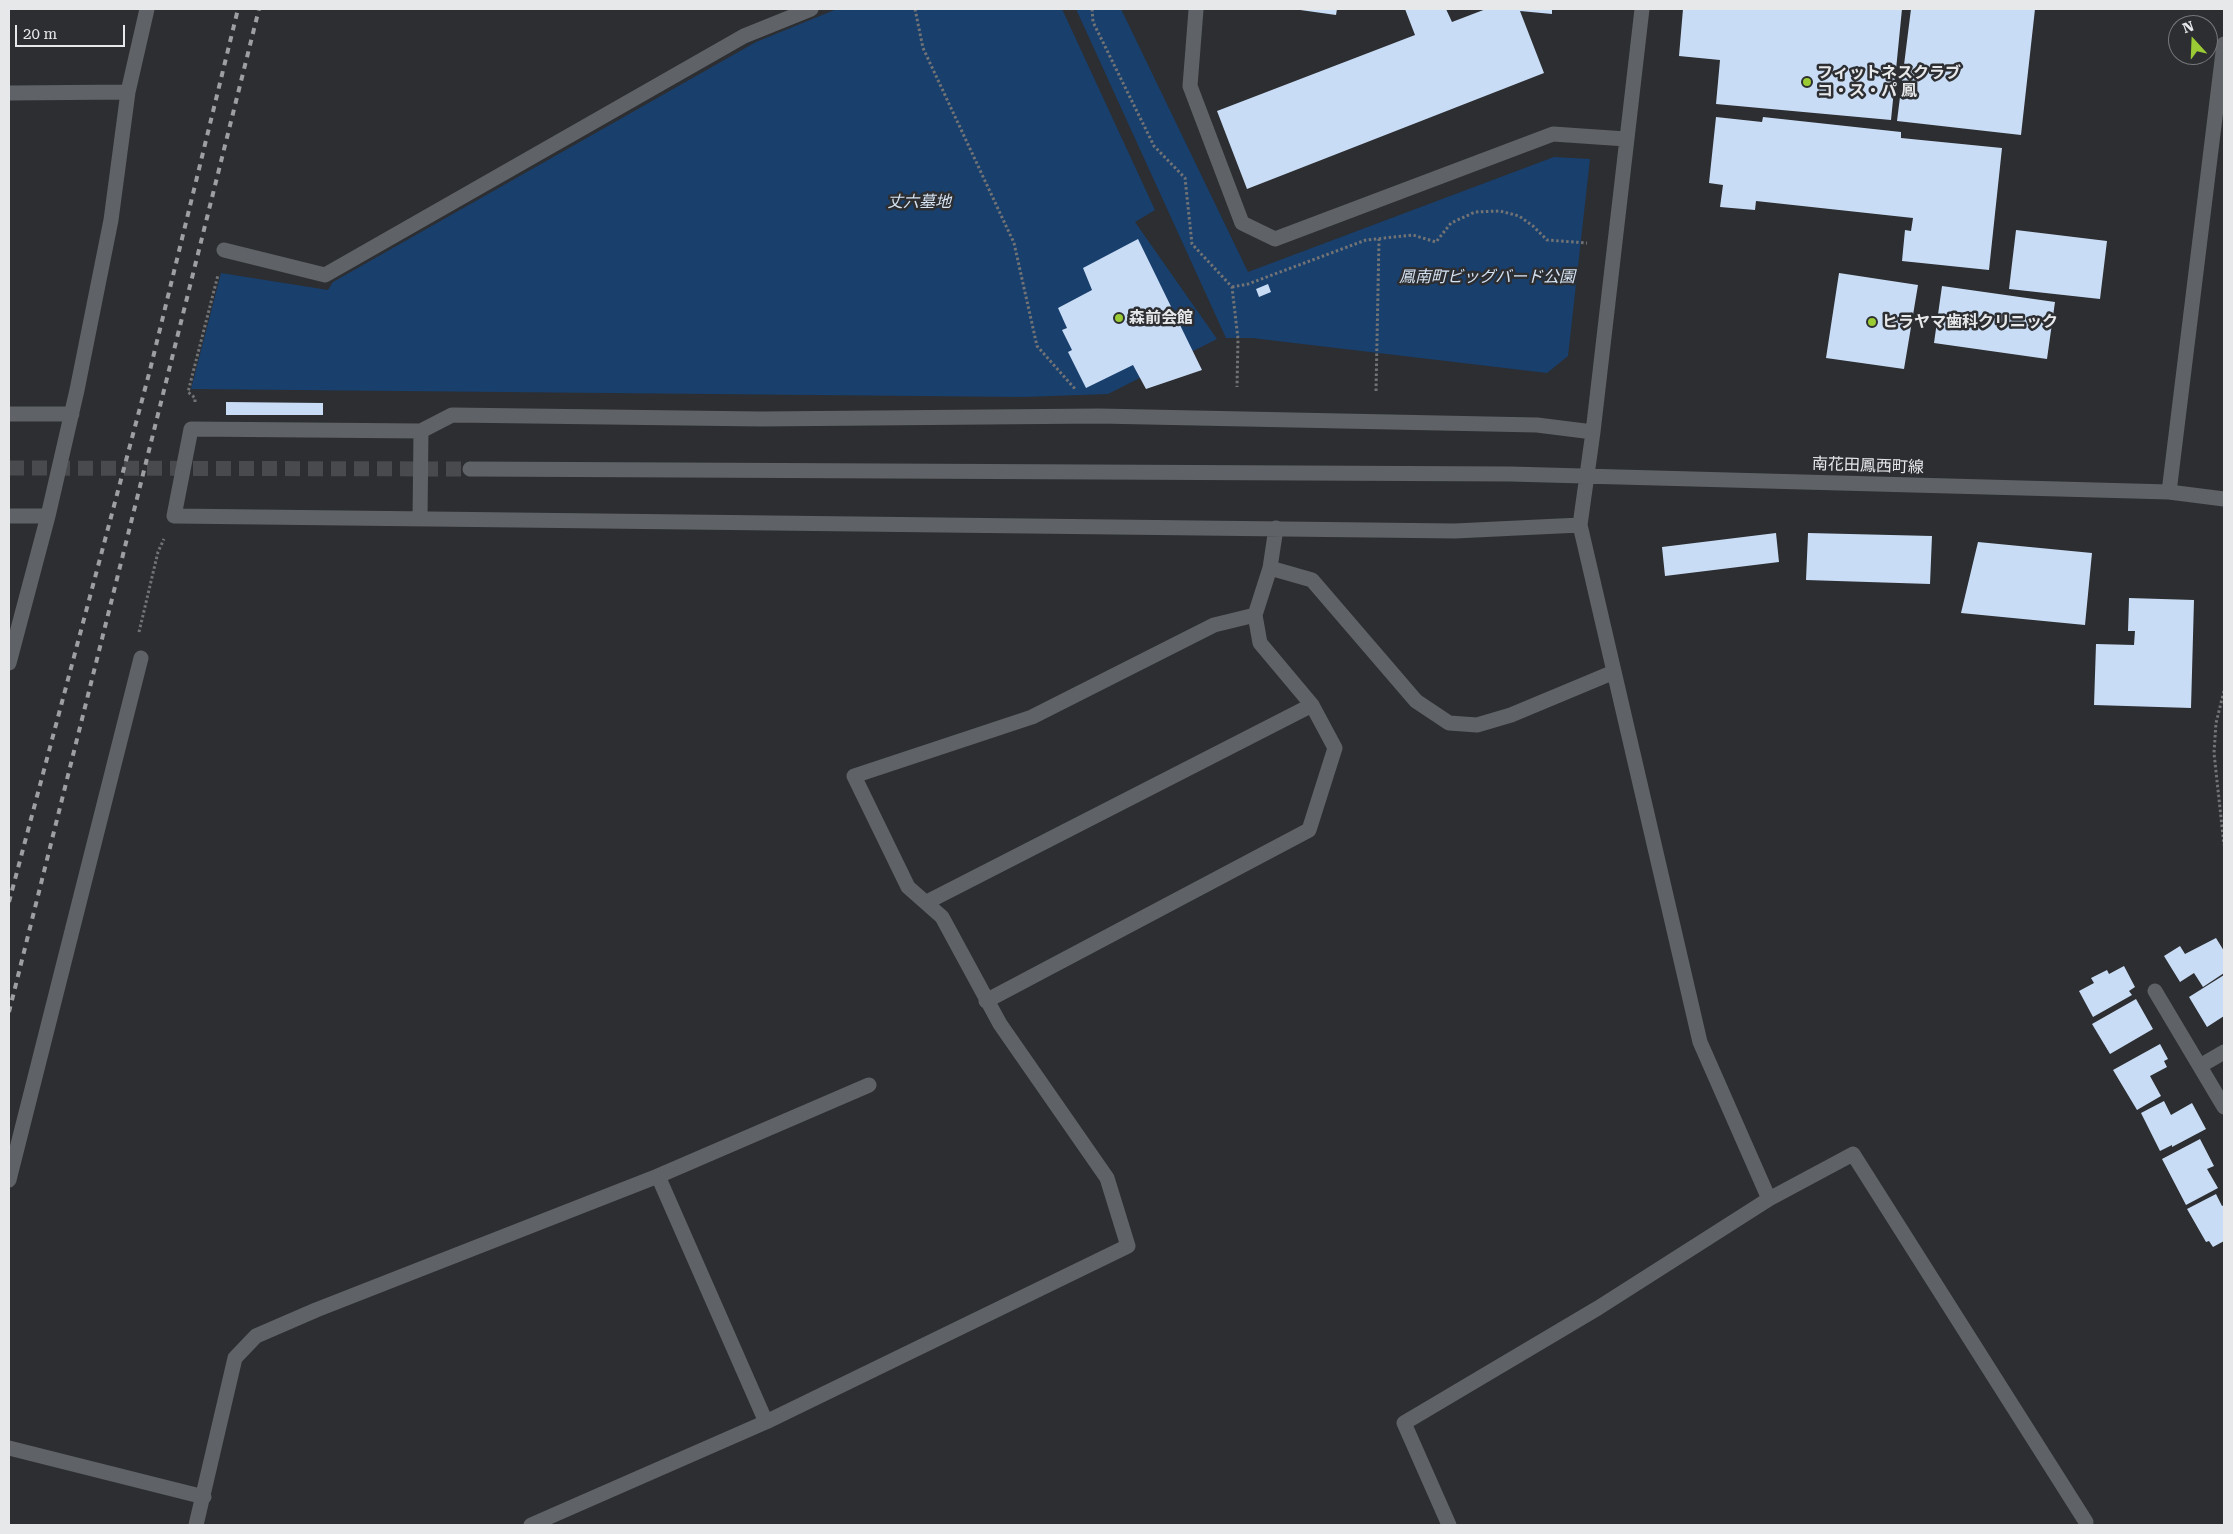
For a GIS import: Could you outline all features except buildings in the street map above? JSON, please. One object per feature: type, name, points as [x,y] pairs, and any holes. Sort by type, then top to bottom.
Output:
[{"type":"street","points":[[9,663],[48,516],[72,414],[111,220],[128,92],[147,9]]},
{"type":"street","points":[[224,250],[325,275],[744,36],[811,9]]},
{"type":"street","points":[[1642,9],[1593,432],[1580,525],[1700,1042],[1769,1199]]},
{"type":"street","points":[[1196,10],[1190,86],[1242,223],[1275,239],[1553,134],[1626,139]]},
{"type":"street","points":[[2169,492],[2224,44]]},
{"type":"street","points":[[9,93],[128,92]]},
{"type":"street","points":[[9,414],[72,414]]},
{"type":"street","points":[[1580,525],[1455,531],[174,516],[191,429],[422,431],[452,415],[762,419],[1099,416],[1538,425],[1593,432]]},
{"type":"street","points":[[420,519],[422,431]]},
{"type":"street","name":"南花田鳳西町線","points":[[470,469],[1510,474],[2169,492],[2224,499]]},
{"type":"street","points":[[9,516],[48,516]]},
{"type":"street","points":[[986,1001],[1309,830],[1334,748],[1312,705],[1260,643],[1255,615],[1270,568],[1276,528]]},
{"type":"street","points":[[1270,568],[1312,580],[1416,700],[1448,723],[1477,725],[1511,715],[1614,672]]},
{"type":"street","points":[[531,1525],[766,1422],[1128,1246],[1107,1178],[1000,1024],[942,917],[908,887],[854,776],[1032,717],[1214,625],[1255,615]]},
{"type":"street","points":[[9,1180],[141,658]]},
{"type":"street","points":[[927,902],[1312,705]]},
{"type":"street","points":[[2155,991],[2224,1107]]},
{"type":"street","points":[[2200,1066],[2224,1052]]},
{"type":"street","points":[[196,1525],[235,1358],[256,1336],[316,1310],[658,1176],[869,1085]]},
{"type":"street","points":[[1449,1525],[1404,1423],[1598,1308],[1769,1199],[1853,1154],[2086,1522]]},
{"type":"street","points":[[658,1176],[766,1422]]},
{"type":"street","points":[[9,1448],[204,1497]]},
{"type":"path","points":[[915,9],[923,48],[1014,242],[1037,346],[1099,416]]},
{"type":"path","points":[[1092,9],[1094,22],[1154,146],[1185,178],[1192,244],[1232,287],[1238,338],[1237,387]]},
{"type":"path","points":[[1232,287],[1248,284],[1366,240],[1413,235],[1436,242],[1451,223],[1475,212],[1500,210],[1519,216],[1533,226],[1547,240],[1587,243]]},
{"type":"path","points":[[1376,391],[1379,239]]},
{"type":"path","points":[[191,429],[196,398],[188,392],[224,250]]},
{"type":"path","points":[[141,658],[138,639],[158,552],[174,516]]},
{"type":"path","points":[[2224,691],[2216,723],[2214,753],[2224,845]]},
{"type":"green space","name":"丈六墓地","points":[[837,9],[1062,9],[1155,210],[1135,222],[1217,339],[1108,394],[1023,397],[191,389],[221,273],[328,290],[333,282],[756,42]]},
{"type":"green space","name":"鳳南町ビッグバード公園","points":[[1076,9],[1121,9],[1248,272],[1554,157],[1590,159],[1568,356],[1547,373],[1252,338],[1226,338]]},
{"type":"tunnel","points":[[9,468],[470,469]]},
{"type":"railway","points":[[9,902],[150,370],[238,9]]},
{"type":"railway","points":[[9,1012],[259,9]]},
{"type":"place","name":"フィットネスクラブ コ・ス・パ 鳳","points":[[1807,82]]},
{"type":"place","name":"森前会館","points":[[1119,318]]},
{"type":"place","name":"ヒラヤマ歯科クリニック","points":[[1872,322]]}]
